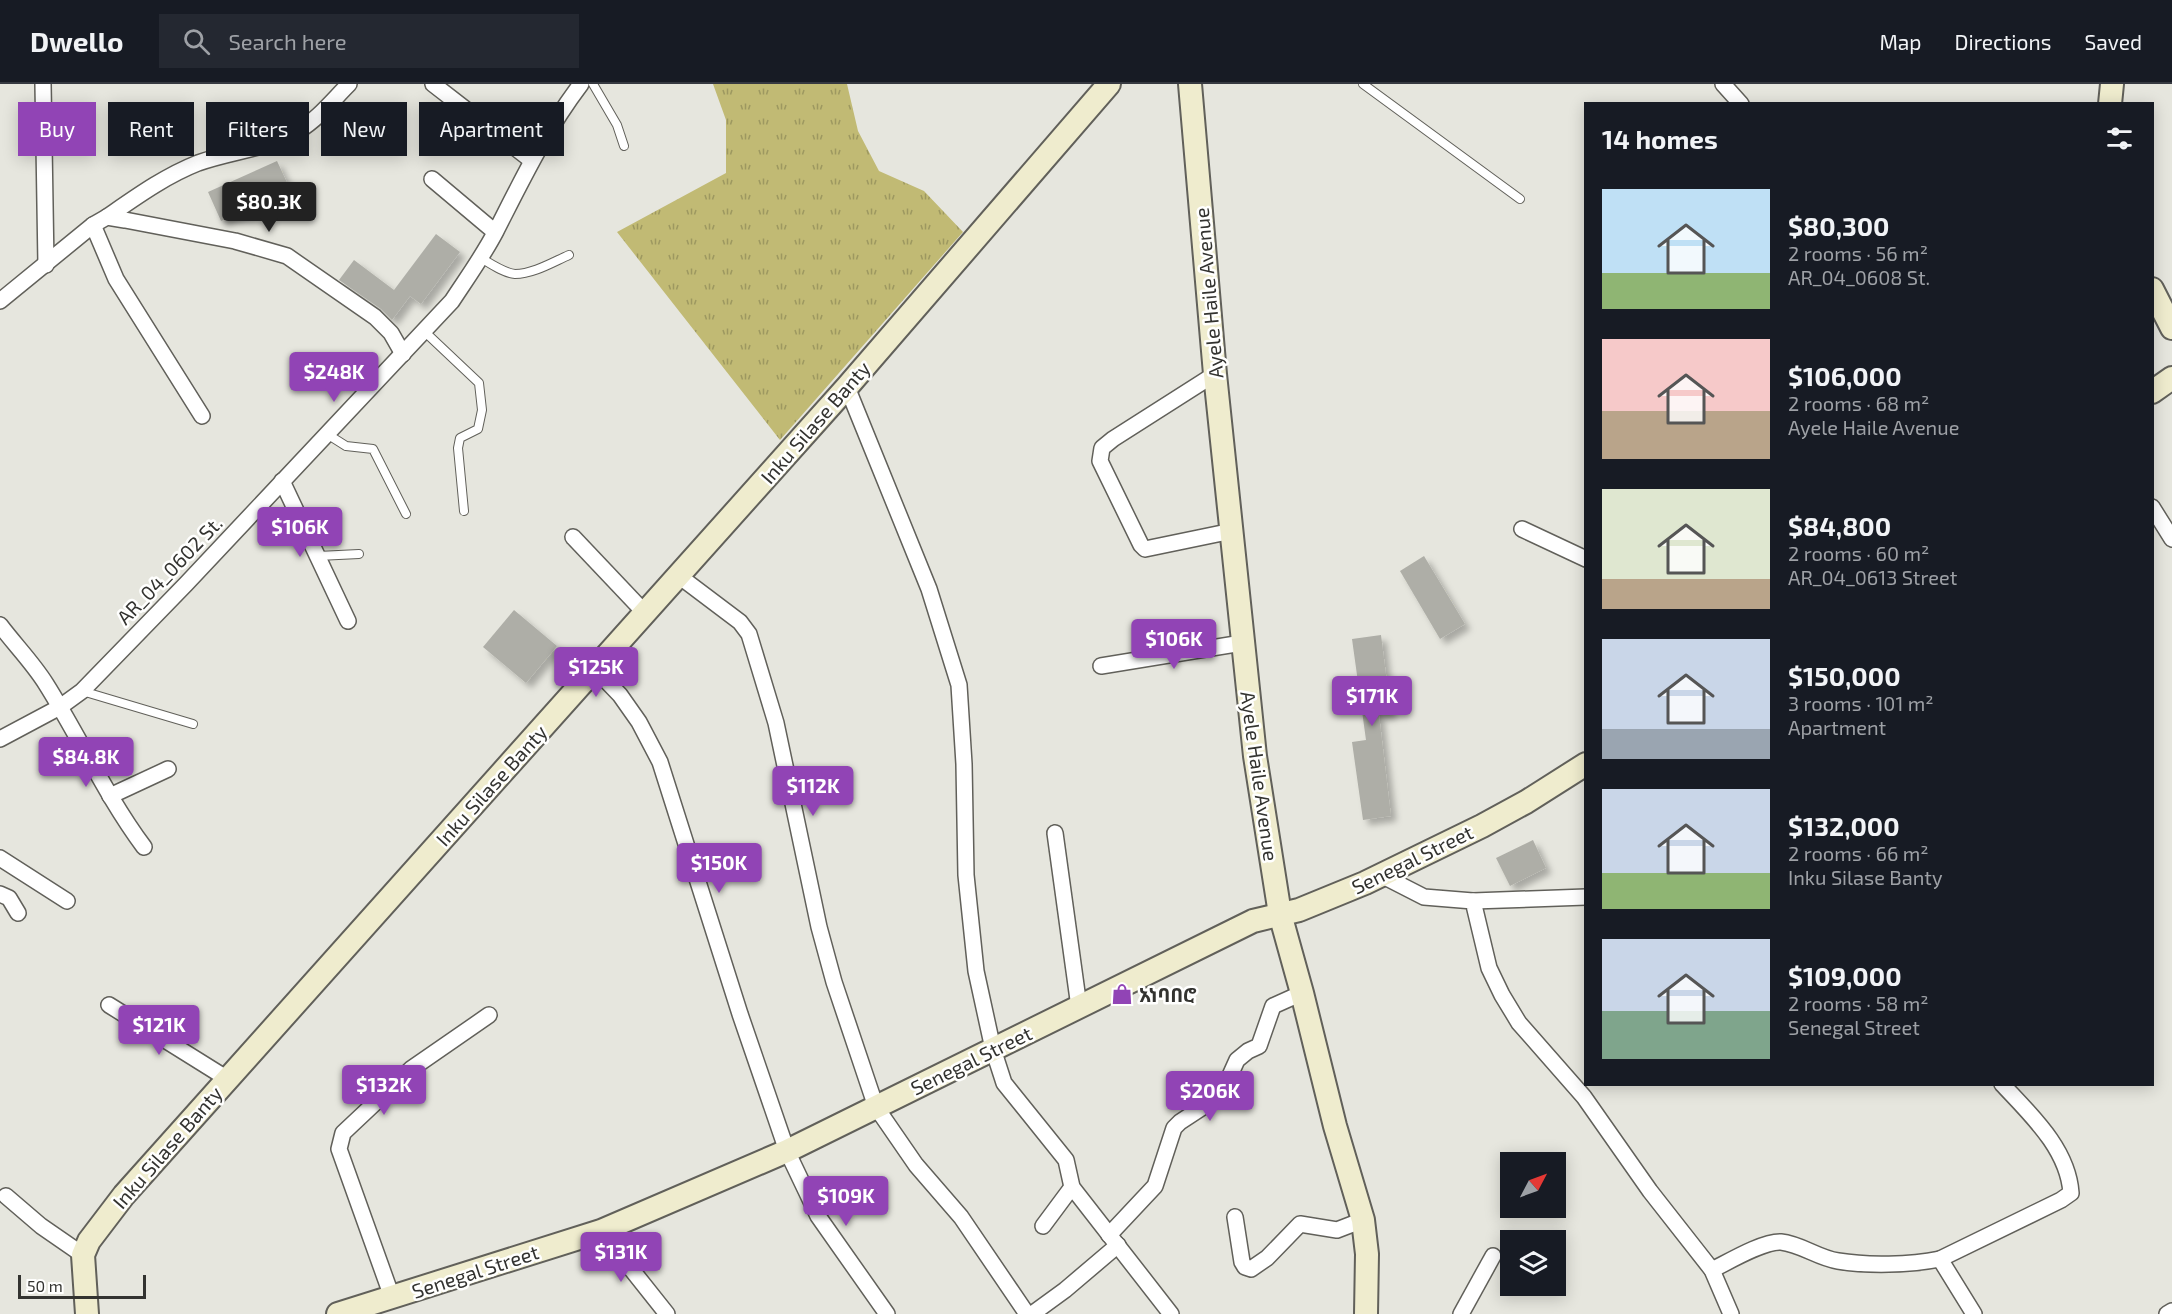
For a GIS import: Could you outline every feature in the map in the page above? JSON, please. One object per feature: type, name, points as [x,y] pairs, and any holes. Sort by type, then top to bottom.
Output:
[{"type":"main road","name":"Inku Silase Banty","points":[[83,1256],[89,1241],[124,1195],[226,1078],[847,387],[1109,84]]},
{"type":"main road","name":"Ayele Haile Avenue","points":[[1190,84],[1215,374],[1255,756],[1280,914],[1335,1126],[1363,1220],[1367,1254],[1366,1314]]},
{"type":"main road","points":[[2110,102],[2112,84]]},
{"type":"main road","points":[[2154,293],[2172,328]]},
{"type":"main road","points":[[2154,391],[2172,378]]},
{"type":"main road","name":"Senegal Street","points":[[338,1314],[601,1231],[788,1151],[1253,921],[1322,902],[1381,875],[1482,826],[1584,765]]},
{"type":"main road","points":[[83,1256],[87,1314]]},
{"type":"street","points":[[43,84],[46,265]]},
{"type":"street","points":[[0,301],[93,225],[177,172],[267,144],[300,129],[349,84]]},
{"type":"street","points":[[433,84],[531,160]]},
{"type":"street","name":"AR_04_0602 St.","points":[[0,739],[60,707],[82,691],[425,332],[452,301],[481,258],[531,160],[559,112],[580,84]]},
{"type":"street","points":[[1723,84],[1739,102]]},
{"type":"street","points":[[432,180],[495,232]]},
{"type":"street","points":[[107,217],[235,241],[287,256],[375,317],[391,333],[403,354]]},
{"type":"street","points":[[93,225],[116,279],[202,416]]},
{"type":"street","points":[[1215,374],[1113,439],[1102,448],[1100,461],[1145,549],[1232,531]]},
{"type":"street","points":[[847,387],[928,589],[959,685],[964,764],[966,875],[976,971],[993,1049],[1004,1083],[1066,1160],[1072,1187],[1171,1314]]},
{"type":"street","points":[[282,482],[348,621]]},
{"type":"street","points":[[2154,510],[2172,539]]},
{"type":"street","points":[[1522,529],[1584,558]]},
{"type":"street","points":[[573,537],[645,613]]},
{"type":"street","points":[[679,576],[740,622],[749,634],[776,723],[819,927],[831,971],[876,1107],[916,1164],[961,1217],[1029,1314],[1065,1290],[1113,1240],[1155,1186],[1174,1128],[1209,1103],[1228,1080],[1237,1060],[1259,1046],[1273,1006],[1302,993]]},
{"type":"street","points":[[0,626],[44,681],[110,796],[144,848]]},
{"type":"street","points":[[1101,666],[1242,643]]},
{"type":"street","points":[[595,669],[620,695],[639,722],[660,762],[733,993],[788,1151],[818,1216],[887,1314]]},
{"type":"street","points":[[110,796],[168,769]]},
{"type":"street","points":[[1055,833],[1079,1007]]},
{"type":"street","points":[[0,858],[66,901]]},
{"type":"street","points":[[1381,875],[1424,897],[1473,901],[1584,897]]},
{"type":"street","points":[[0,894],[9,898],[18,913]]},
{"type":"street","points":[[1473,901],[1489,968],[1519,1023],[1584,1097],[1650,1191],[1712,1270],[1731,1314]]},
{"type":"street","points":[[109,1005],[226,1078]]},
{"type":"street","points":[[392,1297],[339,1149],[343,1133],[411,1069],[489,1015]]},
{"type":"street","points":[[1712,1270],[1751,1250],[1779,1242],[1836,1261],[1922,1263],[1940,1259],[2061,1200],[2071,1193],[2070,1179],[2058,1152],[2038,1123],[2004,1086]]},
{"type":"street","points":[[1043,1226],[1072,1187]]},
{"type":"street","points":[[6,1196],[41,1226],[83,1256]]},
{"type":"street","points":[[1236,1217],[1242,1262],[1245,1267],[1251,1269],[1267,1258],[1300,1224],[1337,1230],[1363,1220]]},
{"type":"street","points":[[601,1231],[667,1314]]},
{"type":"street","points":[[1461,1314],[1493,1256]]},
{"type":"street","points":[[1940,1259],[1974,1314]]},
{"type":"street","points":[[2167,1314],[2172,1311]]},
{"type":"lane","points":[[593,84],[617,125],[624,146]]},
{"type":"lane","points":[[1363,84],[1520,199]]},
{"type":"lane","points":[[481,258],[497,268],[514,274],[536,270],[569,255]]},
{"type":"lane","points":[[425,332],[479,383],[482,410],[478,429],[460,438],[458,448],[464,511]]},
{"type":"lane","points":[[327,434],[346,446],[373,449],[406,514]]},
{"type":"lane","points":[[318,556],[360,554]]},
{"type":"lane","points":[[82,691],[193,724]]},
{"type":"green space","points":[[713,84],[847,84],[858,131],[879,171],[924,191],[963,232],[780,440],[617,232],[726,173],[726,120]]},
{"type":"building","points":[[277,161],[290,189],[259,204],[260,206],[221,221],[208,192]]},
{"type":"building","points":[[436,234],[460,252],[421,304],[410,296],[392,320],[381,309],[339,280],[354,260],[394,290]]},
{"type":"building","points":[[1424,556],[1465,624],[1440,639],[1400,571]]},
{"type":"building","points":[[514,610],[557,646],[526,683],[483,647]]},
{"type":"building","points":[[1381,635],[1391,714],[1379,715],[1391,816],[1363,820],[1352,742],[1366,740],[1352,639]]},
{"type":"building","points":[[1533,840],[1546,868],[1510,886],[1496,858]]},
{"type":"place","name":"አነባበሮ","points":[[1122,994]]}]
